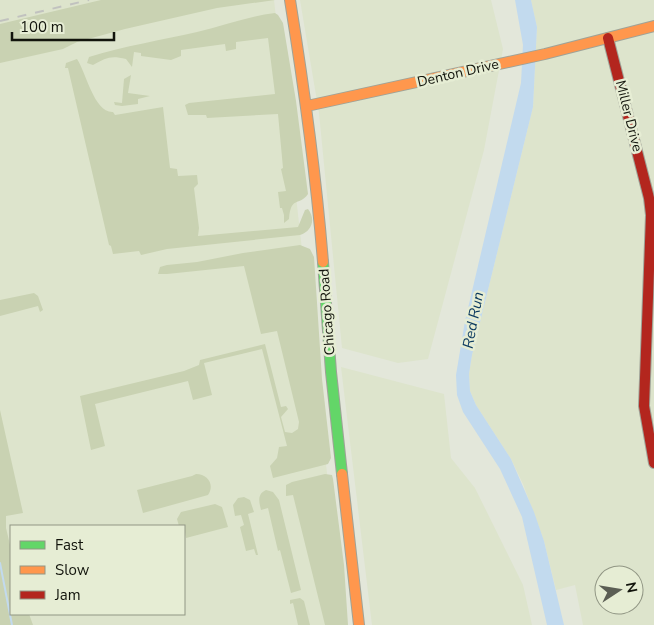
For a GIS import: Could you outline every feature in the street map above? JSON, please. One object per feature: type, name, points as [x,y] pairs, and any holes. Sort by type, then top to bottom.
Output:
[{"type":"street","name":"Chicago Road","points":[[290,0],[307,106],[322,240],[332,380],[359,625]]},
{"type":"street","name":"Denton Drive","points":[[307,106],[545,54],[654,26]]},
{"type":"street","name":"Miller Drive","points":[[608,38],[652,215],[644,406],[654,463]]},
{"type":"shaded area","points":[[0,0],[274,0],[344,625],[0,625]]},
{"type":"shaded area","points":[[101,0],[275,0],[217,8],[125,29],[77,42],[63,49],[0,63],[0,24]]},
{"type":"shaded area","points":[[300,0],[491,0],[503,49],[484,150],[428,359],[398,363],[342,348],[319,113]]},
{"type":"shaded area","points":[[531,0],[654,0],[654,625],[583,625],[575,585],[556,590],[544,541],[523,484],[511,459],[476,405],[470,391],[469,374],[472,355],[533,107],[537,27]]},
{"type":"shaded area","points":[[275,13],[283,23],[296,101],[308,194],[305,198],[294,204],[289,219],[284,223],[284,215],[282,208],[280,208],[278,192],[286,191],[281,169],[283,168],[278,114],[207,118],[206,115],[188,115],[185,105],[275,94],[268,38],[236,42],[236,49],[226,51],[225,44],[181,50],[181,56],[171,60],[141,56],[141,53],[134,52],[132,67],[126,59],[116,57],[105,59],[93,65],[87,63],[89,57],[103,53],[197,32],[255,16]]},
{"type":"shaded area","points":[[77,59],[91,91],[106,111],[113,112],[115,115],[163,107],[170,168],[177,169],[178,176],[197,175],[198,184],[194,188],[199,228],[198,236],[298,227],[305,210],[308,209],[312,217],[310,228],[300,235],[167,249],[141,255],[139,251],[113,254],[109,245],[68,68],[65,68],[66,63]]},
{"type":"shaded area","points":[[131,75],[128,93],[150,96],[138,99],[138,104],[115,105],[114,102],[122,103],[124,79]]},
{"type":"shaded area","points":[[300,245],[310,249],[314,257],[322,379],[331,458],[328,464],[273,478],[270,466],[277,458],[279,447],[287,446],[262,349],[204,363],[212,395],[193,400],[188,381],[95,404],[105,446],[91,450],[80,396],[184,371],[199,365],[200,360],[265,344],[281,407],[286,406],[288,409],[281,417],[285,432],[292,433],[298,429],[299,422],[277,331],[261,334],[244,266],[158,274],[160,267],[167,265]]},
{"type":"shaded area","points":[[34,293],[38,296],[43,310],[40,312],[38,306],[0,316],[0,300]]},
{"type":"shaded area","points":[[341,367],[444,394],[451,458],[475,488],[523,585],[532,625],[372,625]]},
{"type":"shaded area","points":[[0,410],[23,513],[6,516],[6,528],[10,545],[10,615],[29,615],[33,625],[0,625]]},
{"type":"shaded area","points":[[196,474],[204,476],[209,481],[211,488],[208,495],[143,513],[137,490]]},
{"type":"shaded area","points":[[325,474],[332,475],[333,479],[344,565],[348,625],[325,625],[293,495],[286,496],[286,485]]},
{"type":"shaded area","points":[[266,490],[273,492],[279,500],[301,590],[291,593],[280,550],[278,551],[268,508],[261,510],[260,507],[260,496]]},
{"type":"shaded area","points":[[244,497],[250,500],[254,512],[248,514],[258,555],[256,555],[254,549],[246,551],[240,527],[244,525],[241,515],[235,516],[233,505],[238,498]]},
{"type":"shaded area","points":[[215,504],[222,507],[228,527],[186,538],[185,525],[179,525],[177,519],[181,512]]},
{"type":"shaded area","points":[[300,598],[304,601],[310,625],[298,625],[293,603],[290,604],[290,600]]},
{"type":"water","name":"Red Run","points":[[515,0],[531,0],[537,27],[533,107],[472,355],[469,374],[470,391],[476,405],[511,459],[534,512],[544,541],[564,625],[547,625],[522,517],[500,469],[463,412],[457,395],[456,375],[465,321],[521,83],[523,45]]},
{"type":"waterway","points":[[0,563],[10,615]]},
{"type":"waterway","points":[[10,615],[12,625]]},
{"type":"railway","points":[[0,21],[89,0]]},
{"type":"traffic: fast","points":[[323,262],[331,372],[342,474]]},
{"type":"traffic: slow","points":[[290,0],[309,131],[323,262]]},
{"type":"traffic: slow","points":[[307,106],[545,54],[654,26]]},
{"type":"traffic: slow","points":[[342,474],[359,625]]},
{"type":"traffic: jam","points":[[608,38],[649,198],[651,215],[644,406],[654,463]]}]
